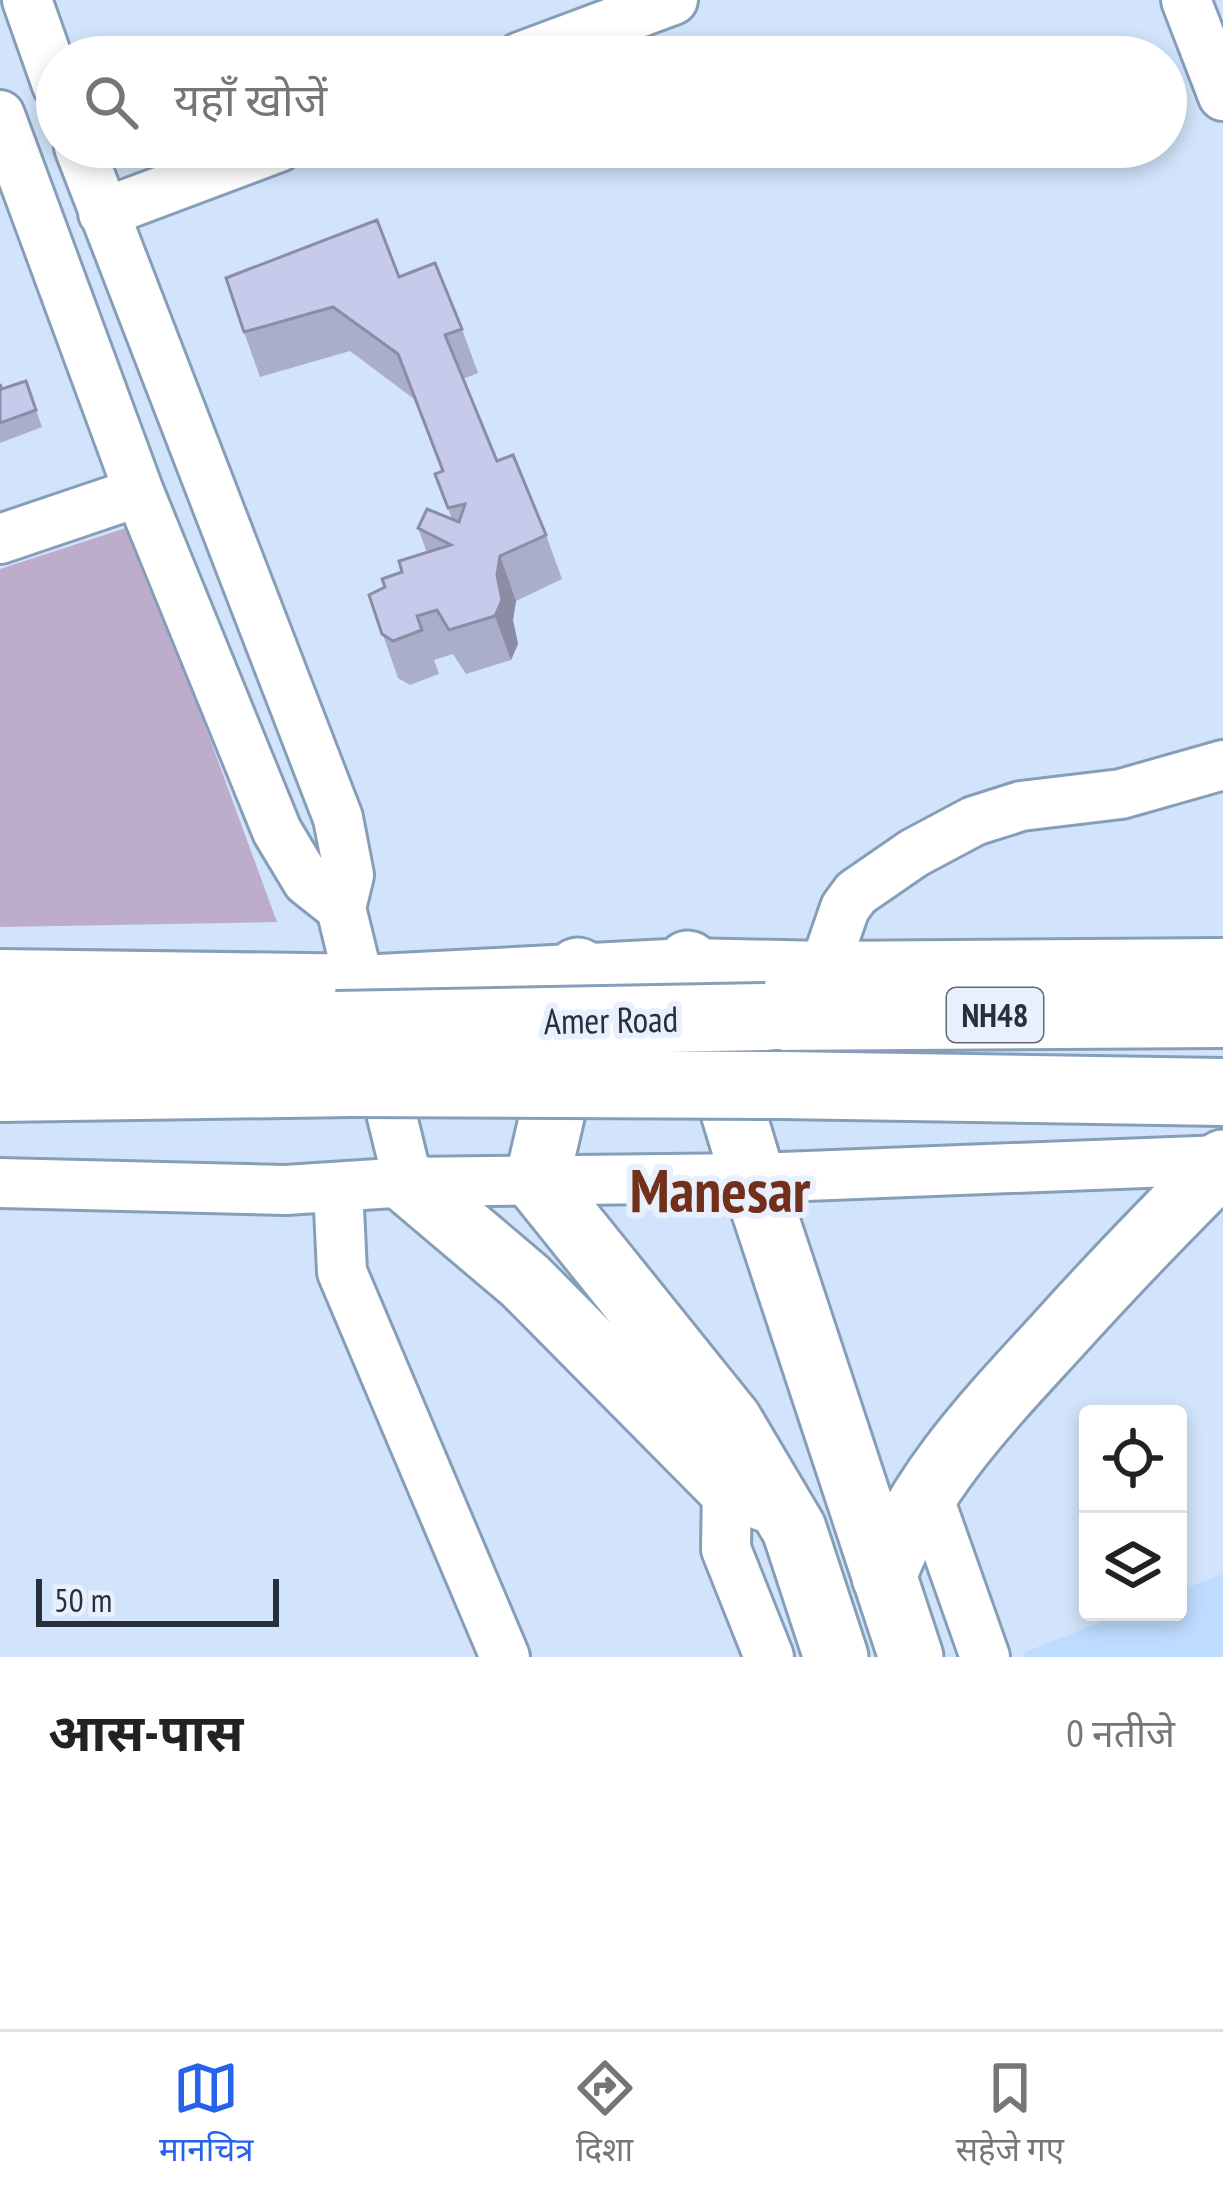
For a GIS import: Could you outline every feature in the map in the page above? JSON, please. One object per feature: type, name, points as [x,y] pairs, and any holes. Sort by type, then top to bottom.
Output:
[{"type":"highway","name":"Amer Road","points":[[0,1029],[348,1029],[766,1017],[1223,1014]]},
{"type":"highway","name":"Amer Road","points":[[0,1088],[348,1029],[781,1084],[1223,1092]]},
{"type":"main road","points":[[688,962],[753,1178],[911,1657]]},
{"type":"main road","points":[[578,970],[537,1181],[730,1421],[753,1495]]},
{"type":"main road","points":[[884,1577],[898,1536],[926,1490],[1022,1373],[1223,1161]]},
{"type":"main road","points":[[408,1182],[525,1281],[794,1529],[836,1657]]},
{"type":"street","points":[[27,0],[40,36]]},
{"type":"street","points":[[576,36],[673,0]]},
{"type":"street","points":[[1186,0],[1223,96]]},
{"type":"street","points":[[0,115],[139,492],[277,831],[307,880],[340,908]]},
{"type":"street","points":[[87,168],[338,818],[349,875],[340,908],[348,1029],[408,1182]]},
{"type":"street","points":[[103,213],[223,168]]},
{"type":"street","points":[[0,539],[139,492]]},
{"type":"street","points":[[825,966],[845,908],[856,893],[914,853],[974,821],[1021,806],[1121,794],[1223,765]]},
{"type":"street","points":[[0,974],[348,1029],[578,970],[688,962],[825,966],[1223,963]]},
{"type":"street","points":[[0,1183],[286,1190],[408,1182],[753,1178],[1223,1161]]},
{"type":"street","points":[[338,1187],[342,1272],[505,1657]]},
{"type":"street","points":[[926,1490],[985,1657]]},
{"type":"street","points":[[753,1495],[726,1549],[769,1657]]},
{"type":"shaded area","points":[[132,526],[277,922],[0,927],[0,569]]},
{"type":"shaded area","points":[[1223,1574],[1223,1657],[1024,1657],[1023,1653],[1103,1621],[1187,1621],[1187,1588]]},
{"type":"building","points":[[377,220],[399,277],[435,263],[462,329],[445,335],[497,461],[513,455],[546,535],[500,556],[497,575],[502,600],[495,616],[449,630],[437,610],[417,616],[422,630],[393,641],[382,634],[369,595],[385,587],[382,579],[402,572],[399,561],[451,545],[418,528],[427,509],[459,522],[465,504],[448,508],[435,474],[443,471],[398,354],[333,307],[244,332],[226,278]]},
{"type":"building","points":[[26,381],[36,410],[0,423],[0,384],[2,389]]},
{"type":"district","name":"Manesar","points":[[720,1191]]}]
